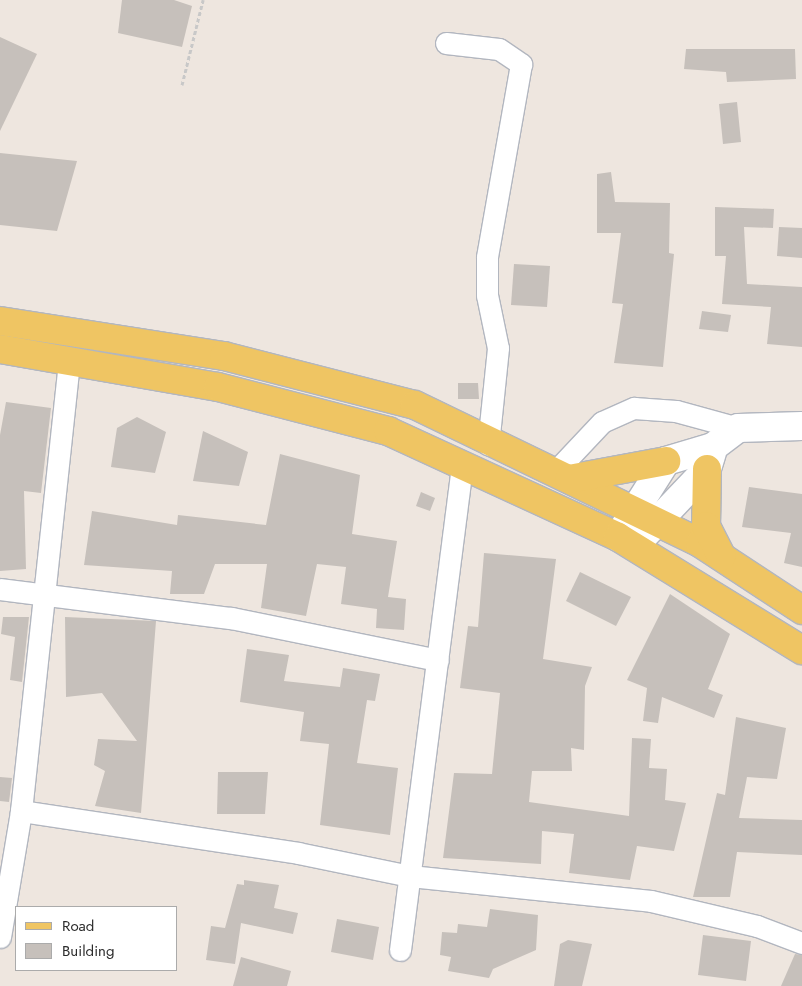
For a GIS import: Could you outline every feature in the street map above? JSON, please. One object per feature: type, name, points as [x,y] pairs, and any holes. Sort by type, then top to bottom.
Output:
[{"type":"main road","points":[[0,321],[224,356],[327,380],[415,405],[488,444],[644,515],[720,556],[802,610]]},
{"type":"main road","points":[[0,349],[69,360],[313,409],[388,431],[626,542],[802,650]]},
{"type":"main road","points":[[644,515],[710,458],[738,428],[802,426]]},
{"type":"main road","points":[[561,476],[666,461],[710,458]]},
{"type":"main road","points":[[710,458],[706,526],[720,556]]},
{"type":"main road","points":[[626,542],[644,515],[666,461]]},
{"type":"street","points":[[446,44],[499,49],[521,64],[487,258],[487,295],[498,348],[488,444]]},
{"type":"street","points":[[0,937],[21,811],[69,360]]},
{"type":"street","points":[[561,476],[602,422],[634,408],[676,411],[738,428]]},
{"type":"street","points":[[400,950],[462,466]]},
{"type":"street","points":[[0,589],[231,618],[438,660]]},
{"type":"street","points":[[21,811],[298,853],[410,876],[651,901],[757,926],[802,943]]},
{"type":"path","points":[[182,86],[203,0]]},
{"type":"building","points":[[122,0],[174,0],[192,6],[182,47],[118,33]]},
{"type":"building","points":[[0,37],[37,54],[0,131]]},
{"type":"building","points":[[686,49],[795,49],[796,79],[727,82],[726,72],[684,69]]},
{"type":"building","points":[[737,102],[741,142],[723,144],[719,104]]},
{"type":"building","points":[[0,153],[77,161],[57,231],[0,225]]},
{"type":"building","points":[[611,172],[615,202],[670,203],[669,253],[674,254],[663,367],[614,363],[623,304],[612,303],[621,233],[597,233],[597,174]]},
{"type":"building","points":[[715,207],[774,209],[773,228],[744,227],[747,284],[802,287],[802,347],[767,344],[771,307],[722,304],[726,256],[715,256]]},
{"type":"building","points":[[779,227],[802,228],[802,258],[777,256]]},
{"type":"building","points":[[514,264],[550,266],[547,307],[511,305]]},
{"type":"building","points":[[702,311],[731,315],[728,332],[699,329]]},
{"type":"building","points":[[458,383],[478,383],[479,399],[458,399]]},
{"type":"building","points":[[6,402],[51,408],[41,493],[24,491],[26,569],[0,571],[0,435]]},
{"type":"building","points":[[137,417],[166,432],[155,473],[111,467],[117,428]]},
{"type":"building","points":[[203,431],[248,452],[239,486],[193,481]]},
{"type":"building","points":[[280,454],[360,475],[352,534],[397,541],[388,597],[406,599],[404,630],[376,628],[377,609],[341,604],[346,567],[317,564],[306,616],[261,608],[267,564],[215,564],[204,594],[170,594],[172,571],[84,565],[92,511],[177,525],[178,515],[266,525]]},
{"type":"building","points":[[749,487],[802,494],[802,567],[784,563],[791,533],[742,527]]},
{"type":"building","points":[[421,492],[435,498],[430,511],[416,506]]},
{"type":"building","points":[[484,553],[556,559],[543,659],[592,667],[585,686],[584,750],[571,748],[572,771],[532,771],[529,802],[629,816],[632,738],[651,739],[649,768],[667,769],[665,800],[686,803],[674,851],[637,846],[630,880],[569,873],[574,834],[542,831],[541,864],[443,858],[454,773],[492,774],[500,693],[460,688],[468,626],[478,627]]},
{"type":"building","points":[[580,572],[631,597],[616,626],[566,601]]},
{"type":"building","points":[[670,594],[730,634],[708,689],[723,695],[714,718],[662,697],[658,723],[643,721],[647,688],[627,680]]},
{"type":"building","points":[[3,617],[29,617],[22,682],[10,680],[15,637],[1,634]]},
{"type":"building","points":[[65,617],[156,621],[141,813],[95,806],[105,771],[94,765],[98,739],[137,741],[102,693],[66,697]]},
{"type":"building","points":[[247,649],[289,655],[284,681],[340,687],[343,668],[380,674],[375,701],[367,700],[357,763],[398,768],[390,835],[320,825],[329,744],[300,741],[304,712],[240,702]]},
{"type":"building","points":[[736,717],[786,728],[777,779],[747,777],[739,818],[802,820],[802,855],[737,852],[730,897],[693,897],[717,793],[725,795]]},
{"type":"building","points":[[218,772],[268,772],[265,814],[217,814]]},
{"type":"building","points":[[0,777],[12,778],[9,802],[0,801]]},
{"type":"building","points":[[244,880],[279,885],[274,908],[298,913],[293,934],[241,923],[235,964],[206,960],[211,926],[225,928],[237,884],[244,885]]},
{"type":"building","points":[[490,909],[538,915],[536,950],[493,969],[489,978],[448,971],[451,957],[440,955],[442,932],[457,933],[458,924],[487,927]]},
{"type":"building","points":[[337,919],[379,927],[373,960],[331,952]]},
{"type":"building","points":[[703,935],[751,941],[746,981],[698,975]]},
{"type":"building","points":[[568,940],[592,944],[582,986],[554,986],[560,944]]},
{"type":"building","points":[[795,954],[802,955],[802,986],[781,986]]},
{"type":"building","points":[[241,957],[291,971],[287,986],[233,986]]}]
